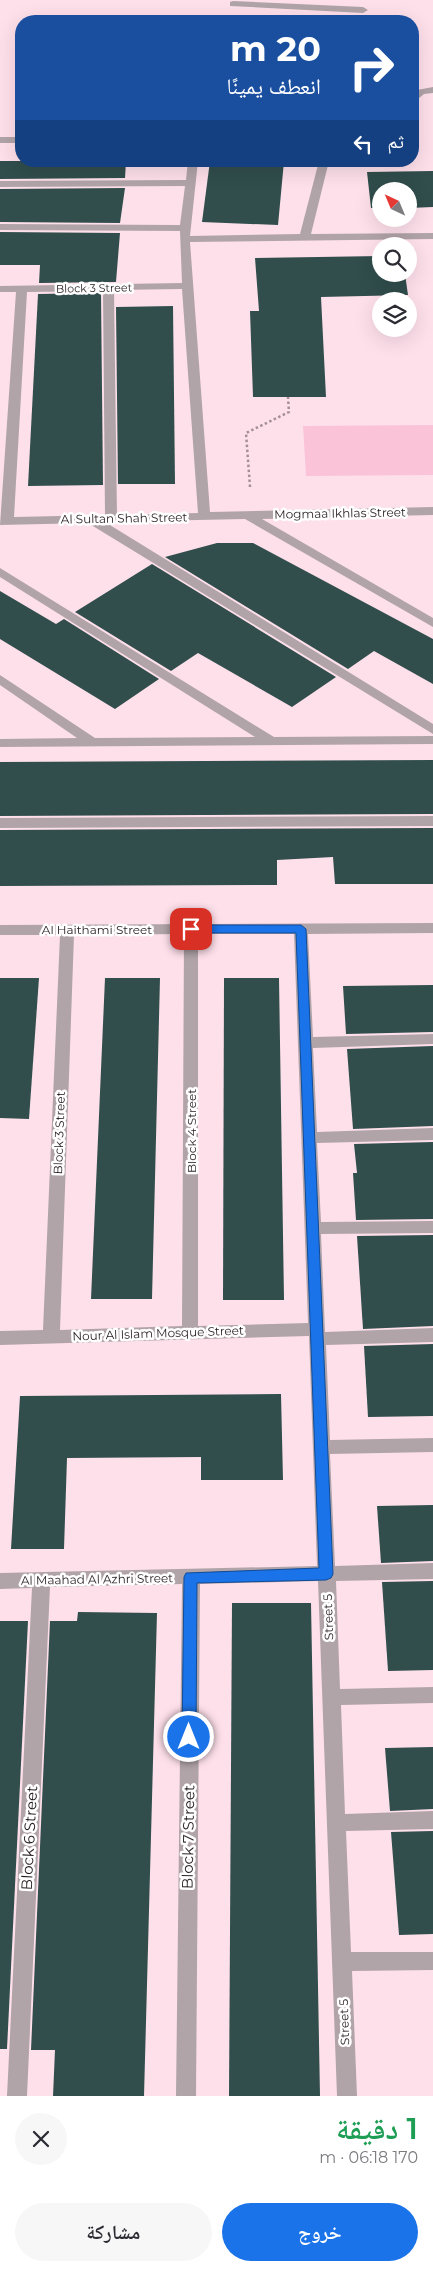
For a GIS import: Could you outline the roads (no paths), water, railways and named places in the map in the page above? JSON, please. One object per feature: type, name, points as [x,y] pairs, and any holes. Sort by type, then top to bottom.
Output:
[{"type":"street","points":[[234,4],[364,5]]},
{"type":"street","points":[[419,93],[433,90]]},
{"type":"street","points":[[0,140],[15,140]]},
{"type":"street","points":[[192,167],[185,234],[204,516]]},
{"type":"street","points":[[305,237],[322,167]]},
{"type":"street","points":[[0,184],[191,183]]},
{"type":"street","points":[[0,227],[305,237],[433,236]]},
{"type":"street","name":"Block 3 Street","points":[[0,289],[188,286]]},
{"type":"street","points":[[108,288],[111,519]]},
{"type":"street","points":[[4,521],[22,289]]},
{"type":"street","name":"Mogmaa Ikhlas Street","points":[[248,515],[433,511]]},
{"type":"street","points":[[248,515],[433,624]]},
{"type":"street","name":"Al Sultan Shah Street","points":[[4,521],[248,515]]},
{"type":"street","points":[[91,519],[433,730]]},
{"type":"street","points":[[0,572],[271,741]]},
{"type":"street","points":[[0,679],[92,742]]},
{"type":"street","points":[[0,743],[433,740]]},
{"type":"street","points":[[0,823],[433,821]]},
{"type":"street","name":"Al Haithami Street","points":[[0,930],[433,928]]},
{"type":"street","name":"Block 3 Street","points":[[51,1337],[67,929]]},
{"type":"street","name":"Block 4 Street","points":[[190,1332],[191,929]]},
{"type":"street","name":"Street 5","points":[[301,929],[347,2096]]},
{"type":"street","points":[[305,1043],[433,1039]]},
{"type":"street","points":[[309,1138],[433,1134]]},
{"type":"street","points":[[313,1228],[433,1227]]},
{"type":"street","name":"Nour Al Islam Mosque Street","points":[[0,1338],[190,1332],[433,1335]]},
{"type":"street","points":[[322,1447],[433,1445]]},
{"type":"street","name":"Al Maahad Al Azhri Street","points":[[0,1581],[433,1571]]},
{"type":"street","name":"Block 7 Street","points":[[186,2096],[190,1577]]},
{"type":"street","name":"Block 6 Street","points":[[17,2096],[41,1580]]},
{"type":"street","points":[[331,1697],[433,1694]]},
{"type":"street","points":[[336,1823],[433,1820]]},
{"type":"street","points":[[342,1962],[433,1961]]}]
